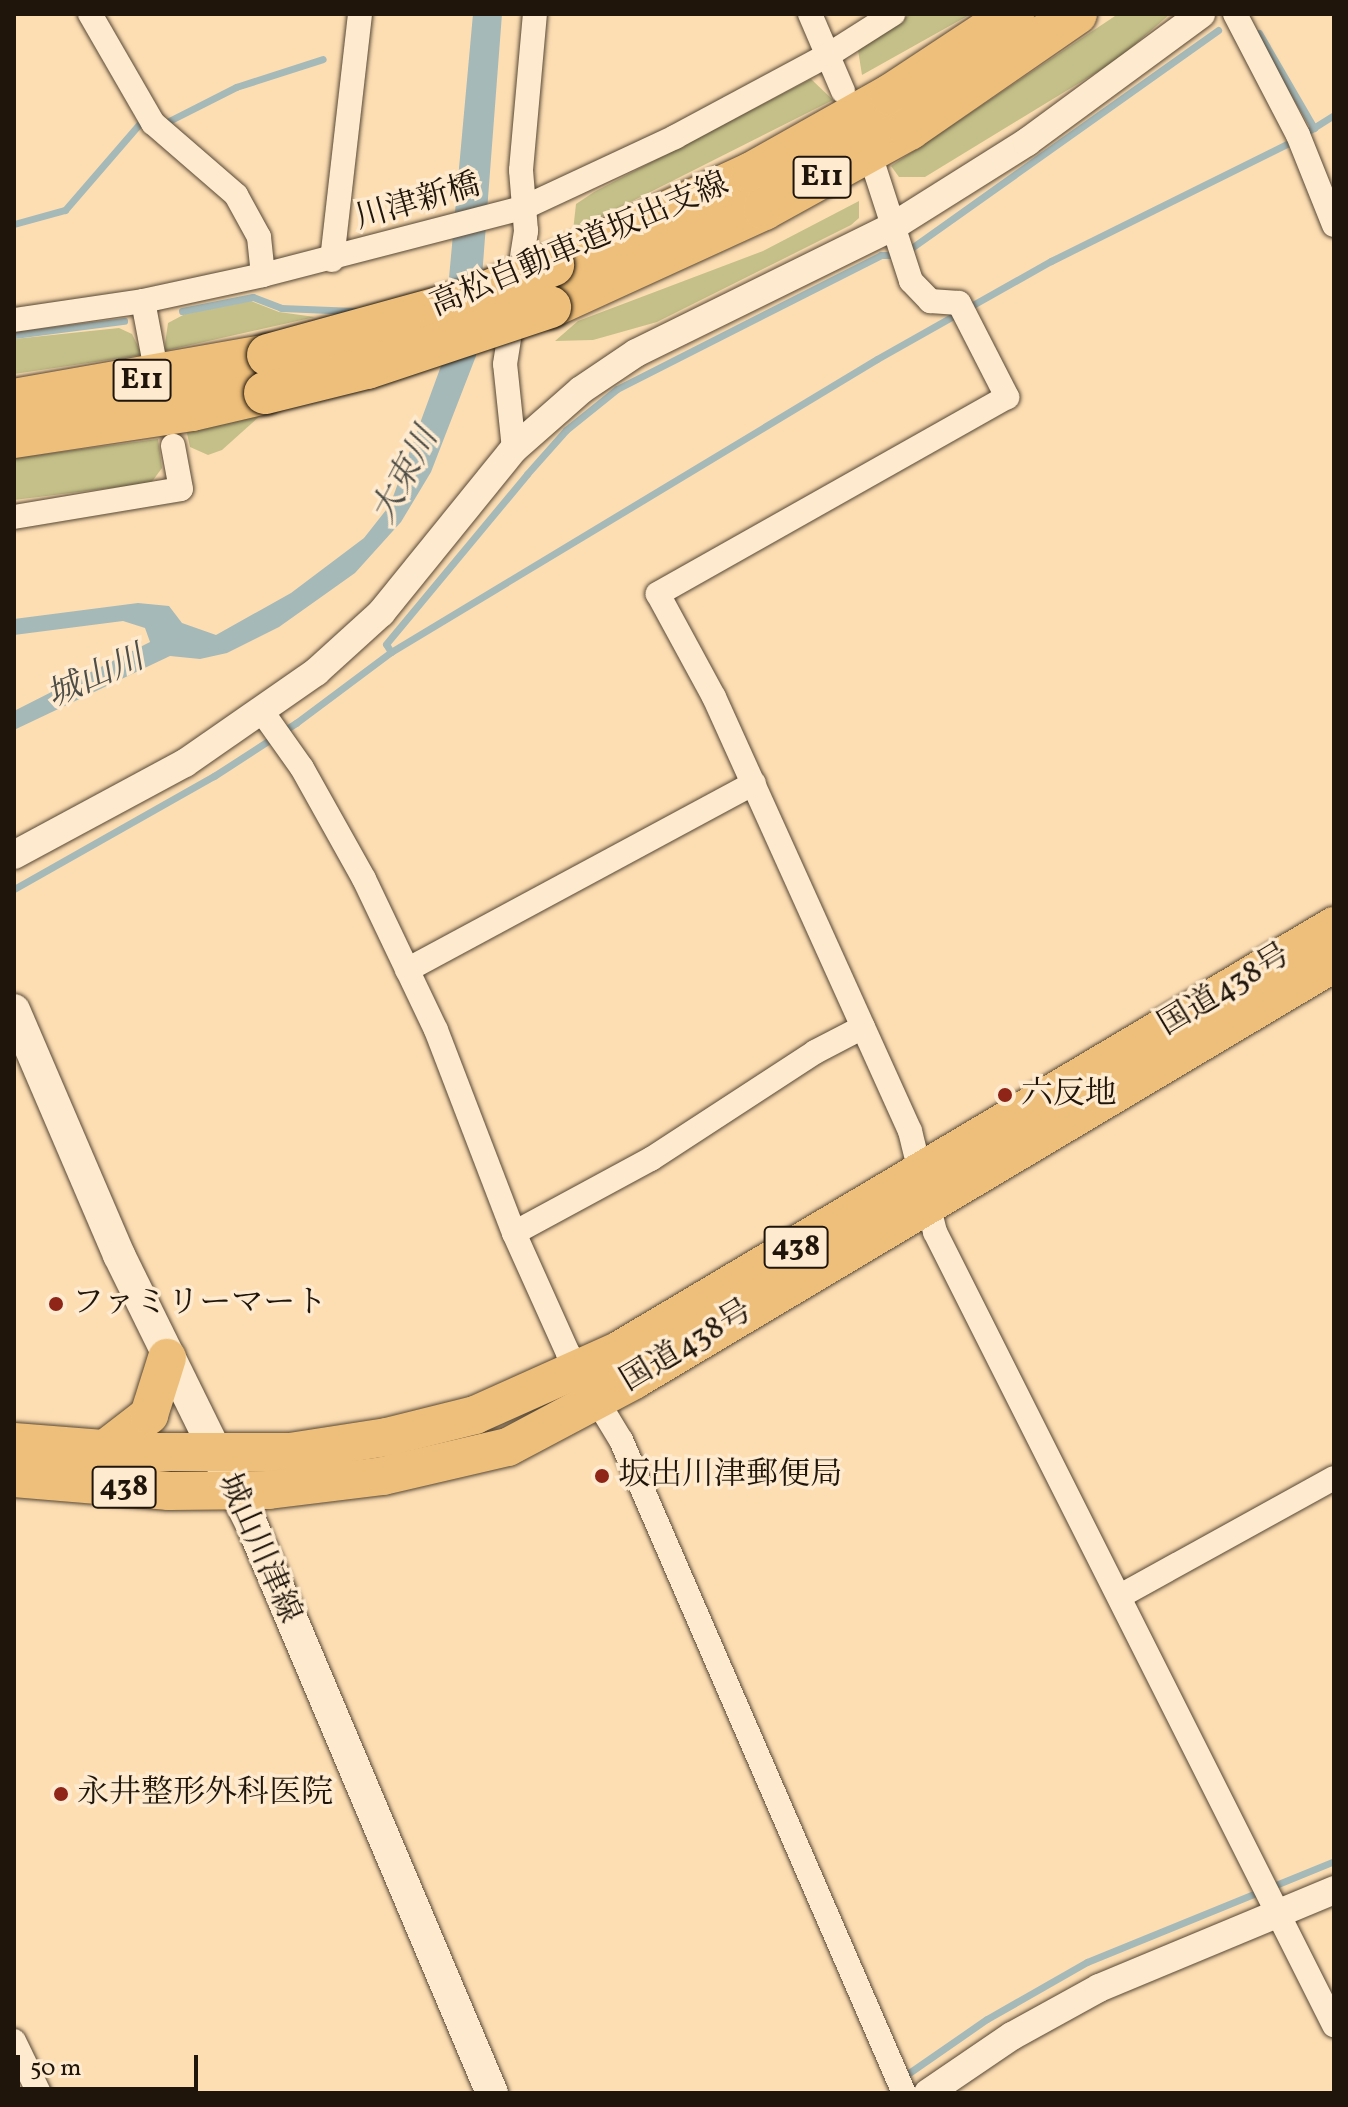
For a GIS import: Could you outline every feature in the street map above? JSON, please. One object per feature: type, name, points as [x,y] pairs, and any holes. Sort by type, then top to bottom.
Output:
[{"type":"highway","name":"高松自動車道坂出支線","points":[[14,437],[176,413],[266,374],[553,265],[752,173],[891,95],[1014,14]]},
{"type":"highway","name":"高松自動車道坂出支線","points":[[14,400],[266,374],[367,368],[550,307],[751,215],[896,136],[1076,14]]},
{"type":"highway","name":"国道438号","points":[[925,1188],[1334,926]]},
{"type":"highway","name":"国道438号","points":[[14,1478],[234,1491],[349,1482],[482,1456],[534,1435],[588,1386],[925,1188],[1334,963]]},
{"type":"highway","points":[[105,1449],[149,1415],[167,1358]]},
{"type":"highway","name":"国道438号","points":[[14,1442],[215,1454],[290,1452],[387,1437],[588,1386]]},
{"type":"main road","name":"城山川津線","points":[[14,1010],[167,1358],[234,1491],[492,2093]]},
{"type":"street","points":[[90,14],[153,123],[236,195],[259,237],[263,275]]},
{"type":"street","points":[[337,259],[360,14]]},
{"type":"street","points":[[514,449],[505,364],[526,231],[519,209],[535,14]]},
{"type":"street","points":[[810,14],[830,54],[843,91]]},
{"type":"street","name":"川津新橋","points":[[14,320],[143,301],[337,259],[519,209],[675,137],[830,54],[893,14]]},
{"type":"street","points":[[14,855],[185,763],[274,728],[381,613],[514,449],[581,390],[636,353],[892,227],[1027,142],[1201,14]]},
{"type":"street","points":[[1235,14],[1300,139],[1334,225]]},
{"type":"street","points":[[874,167],[892,227],[921,296],[959,303],[1007,397],[658,594],[754,783],[917,1147],[935,1232],[1122,1595],[1334,2025]]},
{"type":"street","points":[[143,301],[153,354]]},
{"type":"street","points":[[14,517],[181,489],[173,446]]},
{"type":"street","points":[[274,728],[364,879],[436,1030],[514,1233],[588,1386],[621,1440],[904,2093]]},
{"type":"street","points":[[407,970],[754,783]]},
{"type":"street","points":[[514,1233],[651,1159],[815,1052],[863,1027]]},
{"type":"street","points":[[1122,1595],[1334,1478]]},
{"type":"street","points":[[928,2093],[1012,2036],[1269,1896],[1334,1890]]},
{"type":"street","points":[[14,2041],[39,2093]]},
{"type":"shaded area","points":[[911,14],[971,14],[862,75],[858,50]]},
{"type":"shaded area","points":[[1118,14],[1170,14],[1117,60],[925,177],[899,177],[891,166]]},
{"type":"shaded area","points":[[811,79],[833,100],[573,231],[576,204],[594,192]]},
{"type":"shaded area","points":[[859,201],[859,218],[851,225],[657,322],[593,340],[555,341],[578,321],[763,251]]},
{"type":"shaded area","points":[[251,301],[279,312],[315,317],[164,351],[168,323],[185,314]]},
{"type":"shaded area","points":[[119,328],[132,334],[142,355],[14,374],[14,339]]},
{"type":"shaded area","points":[[272,405],[222,450],[208,455],[190,447],[185,424]]},
{"type":"shaded area","points":[[158,439],[162,468],[151,483],[14,500],[14,458]]},
{"type":"water","points":[[473,14],[502,14],[476,356],[431,472],[401,522],[355,573],[279,627],[227,653],[200,659],[170,656],[14,730],[14,711],[150,642],[145,628],[123,621],[14,635],[14,619],[138,603],[169,606],[182,623],[216,635],[291,593],[364,538],[390,505],[441,366]]},
{"type":"waterway","points":[[910,249],[1218,30]]},
{"type":"waterway","points":[[1259,33],[1314,128]]},
{"type":"waterway","points":[[165,123],[236,87],[323,59]]},
{"type":"waterway","points":[[391,652],[877,359],[1051,261],[1291,142],[1334,115]]},
{"type":"waterway","points":[[14,224],[65,210],[141,122]]},
{"type":"waterway","points":[[14,889],[214,776],[296,723],[391,652],[386,644],[527,474],[566,430],[617,389],[881,255],[898,255]]},
{"type":"waterway","points":[[182,311],[253,297],[281,308],[355,311]]},
{"type":"waterway","points":[[14,335],[124,321]]},
{"type":"waterway","points":[[906,2075],[987,2019],[1087,1962],[1334,1861]]},
{"type":"place","name":"六反地","points":[[1005,1095]]},
{"type":"place","name":"ファミリーマート","points":[[56,1304]]},
{"type":"place","name":"坂出川津郵便局","points":[[602,1476]]},
{"type":"place","name":"永井整形外科医院","points":[[61,1794]]},
{"type":"water label","name":"大束川","points":[[406,476]]},
{"type":"water label","name":"城山川","points":[[96,678]]}]
